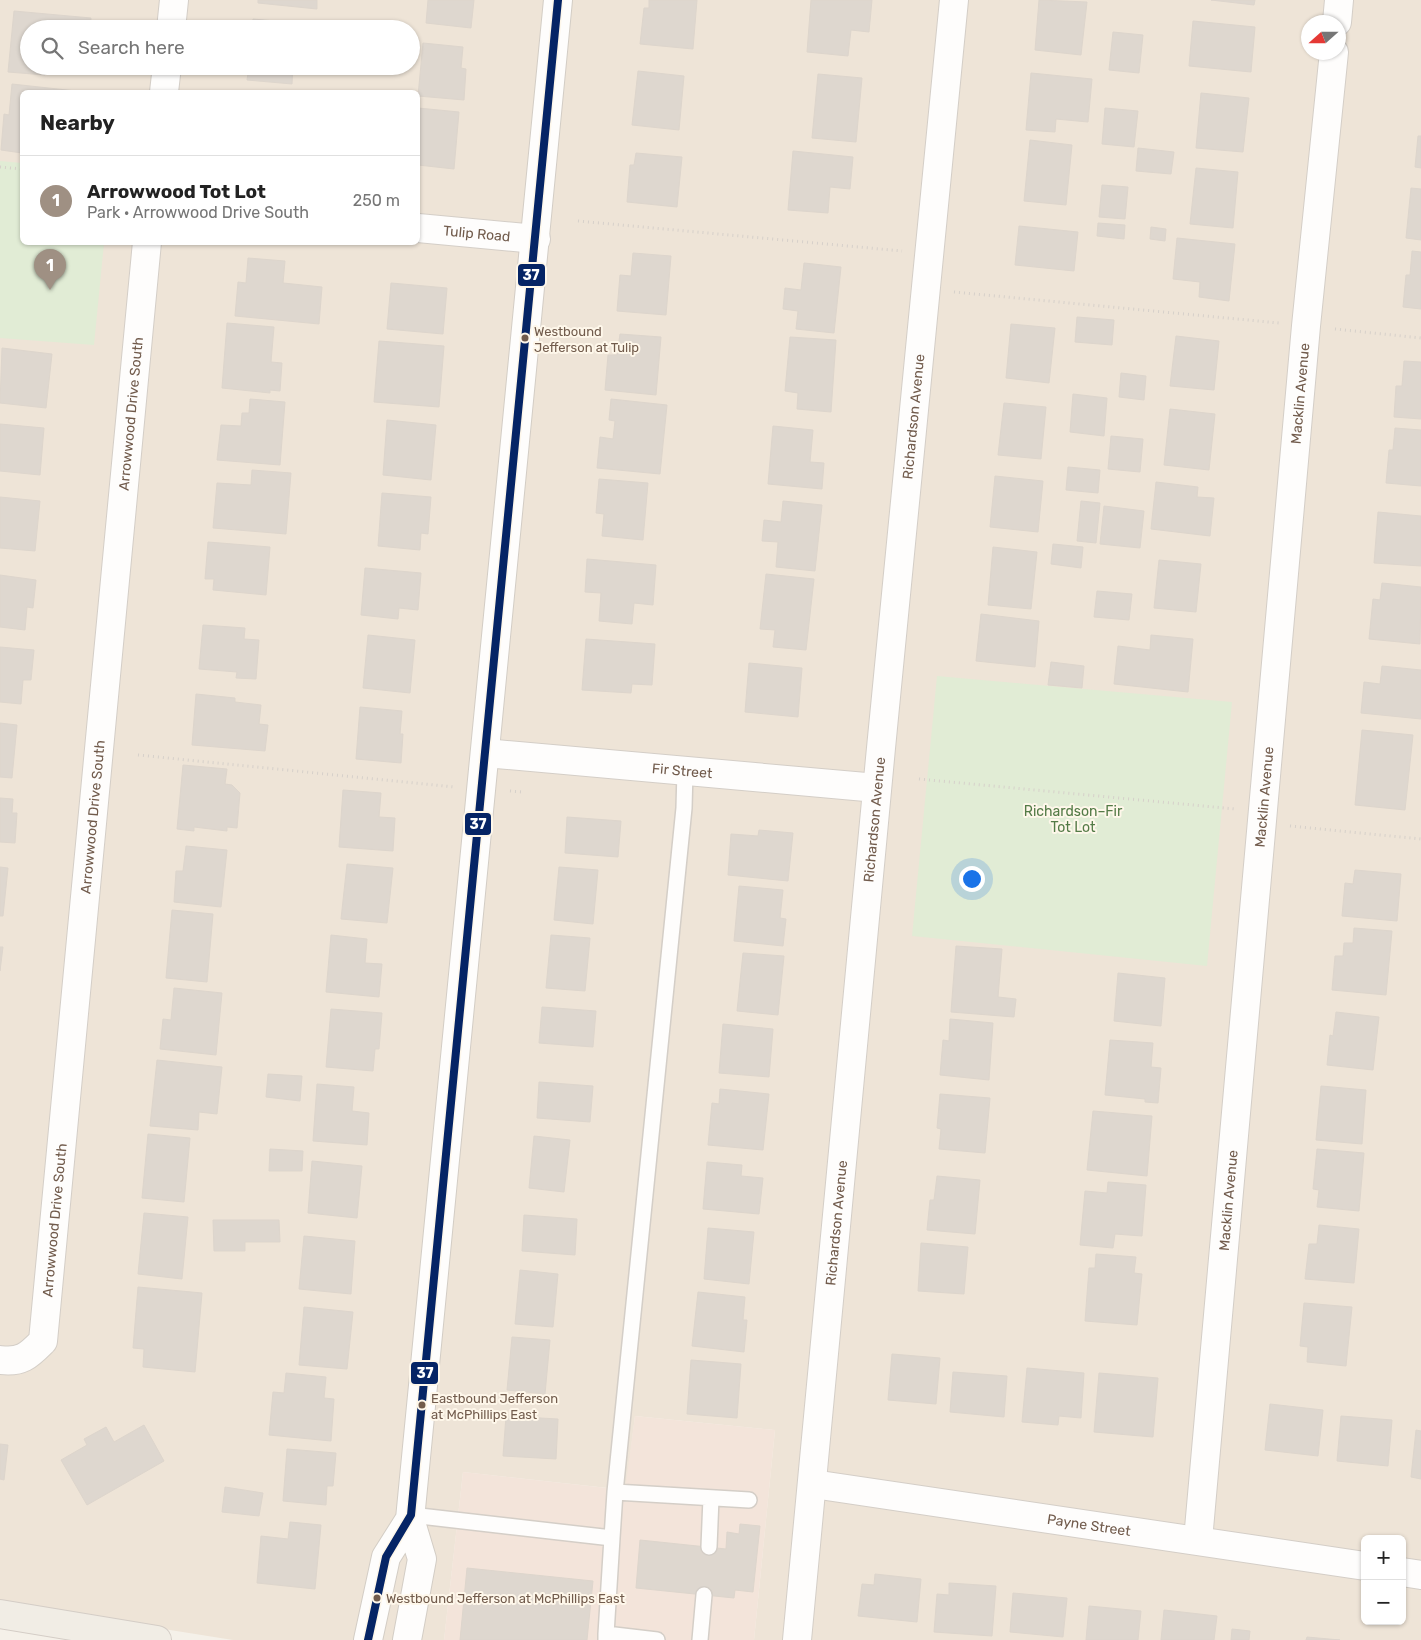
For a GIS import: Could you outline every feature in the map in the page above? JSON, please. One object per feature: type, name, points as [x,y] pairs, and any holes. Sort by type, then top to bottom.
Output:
[{"type":"main road","points":[[0,1614],[157,1640]]},
{"type":"street","points":[[172,20],[174,0]]},
{"type":"street","points":[[407,1640],[422,1559],[410,1517],[558,0]]},
{"type":"street","name":"Richardson Avenue","points":[[798,1640],[877,788],[954,0]]},
{"type":"street","points":[[1338,15],[1339,0]]},
{"type":"street","name":"Macklin Avenue","points":[[1198,1540],[1306,326],[1333,60]]},
{"type":"street","points":[[164,90],[166,75]]},
{"type":"street","name":"Tulip Road","points":[[420,228],[536,239]]},
{"type":"street","name":"Arrowwood Drive South","points":[[0,1360],[6,1361],[27,1357],[43,1340],[148,245]]},
{"type":"street","name":"Fir Street","points":[[485,753],[877,788]]},
{"type":"street","name":"Payne Street","points":[[813,1484],[1361,1565]]},
{"type":"street","points":[[368,1640],[386,1557],[410,1517]]},
{"type":"street","points":[[1406,1573],[1421,1575]]},
{"type":"lane","points":[[657,1640],[606,1637],[615,1492],[684,808],[685,771]]},
{"type":"lane","points":[[615,1492],[749,1500]]},
{"type":"lane","points":[[709,1548],[711,1498]]},
{"type":"lane","points":[[410,1517],[612,1538]]},
{"type":"lane","points":[[700,1640],[704,1595]]},
{"type":"path","points":[[0,167],[20,169]]},
{"type":"path","points":[[578,221],[930,252]]},
{"type":"path","points":[[925,290],[1421,338]]},
{"type":"path","points":[[138,756],[482,790],[522,792]]},
{"type":"path","points":[[920,780],[1244,810],[1262,820],[1304,828],[1421,839]]},
{"type":"shaded area","points":[[0,0],[1421,0],[1421,1640],[754,1640],[775,1430],[635,1416],[626,1490],[463,1472],[444,1640],[233,1640],[0,1603]]},
{"type":"shaded area","points":[[635,1416],[775,1430],[754,1640],[444,1640],[463,1472],[625,1490]]},
{"type":"green space","points":[[0,161],[20,163],[20,245],[104,245],[94,345],[0,338]]},
{"type":"green space","name":"Richardson–Fir Tot Lot","points":[[937,676],[1232,702],[1207,966],[912,936]]},
{"type":"building","points":[[258,0],[317,0],[317,9],[258,3]]},
{"type":"building","points":[[428,0],[474,0],[471,28],[426,23]]},
{"type":"building","points":[[649,0],[697,0],[693,49],[640,44],[644,8],[649,8]]},
{"type":"building","points":[[811,0],[872,0],[869,32],[851,30],[848,56],[807,52]]},
{"type":"building","points":[[1039,0],[1087,2],[1081,55],[1035,50]]},
{"type":"building","points":[[1211,0],[1255,0],[1254,5]]},
{"type":"building","points":[[14,11],[91,18],[91,20],[20,20],[20,73],[8,72]]},
{"type":"building","points":[[1193,21],[1255,27],[1251,72],[1189,66]]},
{"type":"building","points":[[1113,32],[1143,35],[1139,73],[1109,70]]},
{"type":"building","points":[[423,43],[463,47],[461,68],[466,69],[464,100],[420,96]]},
{"type":"building","points":[[638,71],[684,76],[679,130],[632,125]]},
{"type":"building","points":[[1031,73],[1092,79],[1088,122],[1056,119],[1055,132],[1026,130]]},
{"type":"building","points":[[818,74],[862,78],[856,142],[812,138]]},
{"type":"building","points":[[248,75],[292,75],[292,84],[247,80]]},
{"type":"building","points":[[12,84],[67,90],[20,90],[20,153],[1,150],[4,114],[9,115]]},
{"type":"building","points":[[1201,93],[1249,98],[1243,152],[1196,148]]},
{"type":"building","points":[[420,108],[459,112],[454,169],[420,165]]},
{"type":"building","points":[[1105,108],[1138,111],[1134,147],[1102,144]]},
{"type":"building","points":[[1418,136],[1421,136],[1421,168],[1415,167]]},
{"type":"building","points":[[1030,140],[1072,145],[1066,205],[1024,201]]},
{"type":"building","points":[[1138,148],[1174,152],[1171,174],[1136,171]]},
{"type":"building","points":[[793,151],[853,157],[850,189],[830,187],[828,213],[788,210]]},
{"type":"building","points":[[636,153],[682,157],[677,207],[627,202],[630,165],[634,165]]},
{"type":"building","points":[[1196,168],[1238,172],[1233,228],[1190,224]]},
{"type":"building","points":[[1102,185],[1128,187],[1125,219],[1099,217]]},
{"type":"building","points":[[1411,188],[1421,189],[1421,240],[1406,238]]},
{"type":"building","points":[[1098,223],[1125,225],[1124,239],[1097,236]]},
{"type":"building","points":[[1019,226],[1078,232],[1074,271],[1015,265]]},
{"type":"building","points":[[1151,227],[1166,229],[1165,241],[1150,239]]},
{"type":"building","points":[[1177,238],[1235,244],[1229,301],[1199,297],[1200,282],[1173,279]]},
{"type":"building","points":[[1412,251],[1421,252],[1421,309],[1403,307],[1406,275],[1410,275]]},
{"type":"building","points":[[633,253],[671,256],[666,315],[617,311],[620,275],[631,276]]},
{"type":"building","points":[[248,258],[285,261],[283,283],[322,287],[319,324],[235,316],[238,282],[246,283]]},
{"type":"building","points":[[804,263],[841,267],[834,333],[796,329],[798,311],[783,309],[785,288],[801,290]]},
{"type":"building","points":[[391,283],[447,288],[443,334],[387,329]]},
{"type":"building","points":[[1077,317],[1114,320],[1112,345],[1075,342]]},
{"type":"building","points":[[227,323],[274,327],[271,362],[282,363],[280,391],[270,390],[270,393],[222,388]]},
{"type":"building","points":[[1011,324],[1055,328],[1049,383],[1006,378]]},
{"type":"building","points":[[620,334],[661,337],[656,395],[605,390],[608,355],[617,355]]},
{"type":"building","points":[[1176,336],[1219,341],[1214,390],[1170,386]]},
{"type":"building","points":[[790,337],[836,340],[831,412],[797,409],[798,393],[785,391]]},
{"type":"building","points":[[379,341],[444,346],[439,407],[374,402]]},
{"type":"building","points":[[2,348],[52,354],[46,408],[0,403]]},
{"type":"building","points":[[1404,361],[1421,362],[1421,419],[1394,417],[1396,386],[1402,386]]},
{"type":"building","points":[[1121,373],[1146,376],[1144,400],[1119,397]]},
{"type":"building","points":[[1073,394],[1107,398],[1104,436],[1070,432]]},
{"type":"building","points":[[250,399],[285,402],[280,465],[217,460],[221,425],[241,426],[242,413],[249,413]]},
{"type":"building","points":[[611,399],[667,405],[660,474],[597,468],[600,437],[613,439],[615,421],[609,420]]},
{"type":"building","points":[[1004,403],[1046,407],[1041,459],[998,455]]},
{"type":"building","points":[[1170,409],[1215,414],[1209,470],[1164,465]]},
{"type":"building","points":[[387,420],[436,425],[431,480],[383,475]]},
{"type":"building","points":[[0,424],[44,428],[40,475],[0,471]]},
{"type":"building","points":[[773,426],[813,430],[810,462],[824,463],[822,489],[768,484]]},
{"type":"building","points":[[1395,428],[1421,430],[1421,486],[1386,483],[1389,450],[1393,450]]},
{"type":"building","points":[[1111,436],[1143,439],[1140,472],[1108,469]]},
{"type":"building","points":[[1068,467],[1100,470],[1098,493],[1066,490]]},
{"type":"building","points":[[252,470],[291,473],[286,534],[213,528],[217,483],[251,485]]},
{"type":"building","points":[[995,476],[1043,481],[1038,532],[990,527]]},
{"type":"building","points":[[599,479],[648,483],[643,540],[602,536],[604,514],[596,513]]},
{"type":"building","points":[[1156,482],[1198,487],[1197,497],[1214,498],[1210,536],[1151,529]]},
{"type":"building","points":[[382,493],[431,497],[428,534],[421,533],[420,550],[378,546]]},
{"type":"building","points":[[0,497],[40,501],[35,551],[0,548]]},
{"type":"building","points":[[783,501],[822,505],[815,571],[776,567],[778,542],[762,541],[764,520],[781,522]]},
{"type":"building","points":[[1081,501],[1100,503],[1096,543],[1077,541]]},
{"type":"building","points":[[1104,506],[1144,511],[1140,548],[1100,544]]},
{"type":"building","points":[[1378,512],[1421,516],[1421,566],[1374,563]]},
{"type":"building","points":[[208,542],[270,547],[266,595],[213,590],[214,579],[205,579]]},
{"type":"building","points":[[1053,544],[1083,547],[1081,568],[1051,564]]},
{"type":"building","points":[[993,547],[1037,552],[1031,609],[988,605]]},
{"type":"building","points":[[587,559],[656,565],[653,605],[634,603],[632,624],[599,621],[601,593],[585,592]]},
{"type":"building","points":[[1159,560],[1201,564],[1196,612],[1154,608]]},
{"type":"building","points":[[365,568],[421,573],[418,610],[399,608],[398,619],[361,615]]},
{"type":"building","points":[[766,574],[814,579],[806,650],[773,647],[775,630],[760,629]]},
{"type":"building","points":[[0,575],[36,580],[33,608],[27,607],[25,630],[0,627]]},
{"type":"building","points":[[1382,583],[1421,587],[1420,644],[1369,639],[1373,599],[1380,600]]},
{"type":"building","points":[[1097,591],[1132,594],[1129,620],[1094,617]]},
{"type":"building","points":[[981,614],[1039,621],[1035,667],[976,661]]},
{"type":"building","points":[[203,625],[245,628],[244,639],[259,640],[256,679],[236,678],[237,672],[199,669]]},
{"type":"building","points":[[368,635],[415,640],[410,693],[363,688]]},
{"type":"building","points":[[1151,635],[1193,639],[1188,692],[1114,684],[1118,646],[1150,650]]},
{"type":"building","points":[[586,639],[655,644],[652,685],[632,684],[631,693],[582,690]]},
{"type":"building","points":[[0,647],[34,650],[31,680],[23,680],[21,704],[0,702]]},
{"type":"building","points":[[1051,662],[1084,666],[1082,688],[1048,685]]},
{"type":"building","points":[[749,663],[802,668],[798,717],[745,712]]},
{"type":"building","points":[[1382,666],[1421,670],[1421,719],[1361,713],[1364,682],[1380,684]]},
{"type":"building","points":[[196,694],[235,698],[235,702],[261,705],[259,724],[268,725],[265,751],[192,745]]},
{"type":"building","points":[[360,707],[402,711],[400,734],[403,734],[401,763],[356,759]]},
{"type":"building","points":[[0,723],[17,725],[12,778],[0,777]]},
{"type":"building","points":[[1362,730],[1413,735],[1405,810],[1355,805]]},
{"type":"building","points":[[183,765],[227,769],[225,784],[232,785],[240,793],[237,828],[227,827],[227,831],[194,827],[194,831],[177,829]]},
{"type":"building","points":[[343,790],[381,793],[379,817],[395,818],[393,851],[339,847]]},
{"type":"building","points":[[0,798],[13,799],[12,813],[17,813],[15,843],[0,842]]},
{"type":"building","points":[[567,817],[621,821],[618,857],[565,853]]},
{"type":"building","points":[[759,830],[793,833],[788,881],[728,875],[731,834],[758,836]]},
{"type":"building","points":[[186,846],[227,850],[221,907],[174,902],[176,871],[183,871]]},
{"type":"building","points":[[347,864],[393,868],[387,923],[341,919]]},
{"type":"building","points":[[0,867],[8,868],[3,916],[0,916]]},
{"type":"building","points":[[559,867],[598,870],[593,924],[554,920]]},
{"type":"building","points":[[1355,870],[1401,874],[1397,921],[1342,916],[1345,883],[1353,884]]},
{"type":"building","points":[[739,886],[783,890],[780,918],[786,919],[783,946],[734,941]]},
{"type":"building","points":[[172,910],[213,914],[207,982],[166,978]]},
{"type":"building","points":[[1354,928],[1392,931],[1386,995],[1332,990],[1335,956],[1343,956],[1344,943],[1353,943]]},
{"type":"building","points":[[331,935],[367,939],[365,963],[382,964],[379,997],[326,992]]},
{"type":"building","points":[[551,935],[590,938],[585,991],[546,988]]},
{"type":"building","points":[[956,946],[1002,949],[998,997],[1016,999],[1014,1017],[951,1012]]},
{"type":"building","points":[[0,947],[3,947],[0,971]]},
{"type":"building","points":[[743,953],[784,956],[778,1015],[737,1011]]},
{"type":"building","points":[[1118,973],[1165,978],[1161,1026],[1114,1021]]},
{"type":"building","points":[[174,988],[222,993],[216,1055],[160,1049],[163,1019],[171,1020]]},
{"type":"building","points":[[542,1007],[596,1011],[593,1047],[539,1043]]},
{"type":"building","points":[[331,1009],[382,1013],[379,1049],[375,1049],[373,1071],[326,1067]]},
{"type":"building","points":[[1336,1012],[1379,1017],[1373,1070],[1327,1065],[1330,1035],[1333,1036]]},
{"type":"building","points":[[950,1019],[993,1023],[989,1080],[940,1075],[943,1040],[949,1041]]},
{"type":"building","points":[[723,1024],[773,1029],[769,1077],[719,1073]]},
{"type":"building","points":[[1110,1040],[1153,1043],[1151,1067],[1161,1068],[1158,1103],[1145,1102],[1145,1099],[1105,1095]]},
{"type":"building","points":[[157,1060],[222,1067],[217,1114],[199,1112],[198,1130],[150,1126]]},
{"type":"building","points":[[268,1074],[302,1076],[300,1101],[266,1097]]},
{"type":"building","points":[[539,1082],[593,1086],[590,1122],[537,1118]]},
{"type":"building","points":[[317,1084],[354,1087],[352,1111],[369,1113],[367,1145],[313,1141]]},
{"type":"building","points":[[1321,1086],[1366,1090],[1362,1144],[1316,1140]]},
{"type":"building","points":[[720,1089],[769,1094],[763,1150],[708,1145],[712,1103],[719,1104]]},
{"type":"building","points":[[940,1094],[990,1098],[985,1153],[939,1149],[941,1129],[937,1128]]},
{"type":"building","points":[[1093,1111],[1152,1116],[1147,1176],[1087,1170]]},
{"type":"building","points":[[148,1134],[190,1138],[184,1202],[142,1198]]},
{"type":"building","points":[[534,1136],[570,1140],[564,1192],[529,1188]]},
{"type":"building","points":[[270,1149],[303,1151],[302,1171],[269,1171]]},
{"type":"building","points":[[1317,1149],[1364,1153],[1359,1211],[1317,1207],[1319,1190],[1313,1189]]},
{"type":"building","points":[[312,1161],[362,1166],[357,1218],[308,1213]]},
{"type":"building","points":[[707,1162],[742,1165],[741,1176],[763,1178],[759,1214],[703,1209]]},
{"type":"building","points":[[937,1176],[980,1180],[975,1234],[927,1230],[930,1200],[934,1200]]},
{"type":"building","points":[[1108,1182],[1146,1185],[1142,1236],[1115,1234],[1113,1248],[1080,1245],[1085,1191],[1107,1193]]},
{"type":"building","points":[[144,1213],[188,1217],[182,1279],[138,1274]]},
{"type":"building","points":[[524,1215],[577,1219],[575,1255],[522,1251]]},
{"type":"building","points":[[213,1220],[279,1220],[280,1242],[245,1242],[245,1251],[214,1251]]},
{"type":"building","points":[[1319,1225],[1359,1229],[1354,1283],[1305,1279],[1309,1244],[1317,1244]]},
{"type":"building","points":[[708,1228],[754,1232],[749,1284],[704,1279]]},
{"type":"building","points":[[304,1236],[355,1241],[351,1294],[299,1289]]},
{"type":"building","points":[[921,1243],[968,1247],[964,1294],[918,1291]]},
{"type":"building","points":[[1096,1254],[1136,1257],[1134,1273],[1142,1274],[1137,1325],[1085,1321],[1089,1268],[1095,1268]]},
{"type":"building","points":[[520,1270],[558,1274],[553,1327],[515,1324]]},
{"type":"building","points":[[138,1287],[202,1293],[195,1372],[143,1367],[144,1349],[133,1348]]},
{"type":"building","points":[[698,1292],[745,1297],[743,1320],[747,1320],[744,1352],[692,1346]]},
{"type":"building","points":[[1304,1303],[1352,1307],[1346,1366],[1307,1362],[1308,1347],[1300,1346]]},
{"type":"building","points":[[304,1307],[353,1312],[347,1369],[299,1365]]},
{"type":"building","points":[[512,1337],[550,1340],[545,1394],[507,1390]]},
{"type":"building","points":[[892,1354],[940,1358],[936,1404],[888,1400]]},
{"type":"building","points":[[691,1360],[741,1364],[737,1418],[687,1414]]},
{"type":"building","points":[[1027,1368],[1084,1373],[1081,1418],[1059,1416],[1058,1425],[1022,1422]]},
{"type":"building","points":[[953,1372],[1007,1376],[1004,1417],[950,1412]]},
{"type":"building","points":[[286,1373],[326,1377],[324,1398],[334,1399],[331,1441],[269,1435],[273,1392],[284,1393]]},
{"type":"building","points":[[1099,1373],[1158,1378],[1153,1437],[1094,1432]]},
{"type":"building","points":[[1270,1404],[1323,1410],[1318,1456],[1265,1450]]},
{"type":"building","points":[[506,1416],[558,1419],[556,1459],[503,1456]]},
{"type":"building","points":[[1341,1416],[1392,1420],[1388,1466],[1337,1461]]},
{"type":"building","points":[[144,1425],[164,1461],[87,1505],[61,1460],[87,1445],[84,1439],[106,1427],[114,1442]]},
{"type":"building","points":[[1416,1430],[1421,1431],[1421,1479],[1411,1477]]},
{"type":"building","points":[[0,1444],[8,1445],[4,1480],[0,1479]]},
{"type":"building","points":[[287,1449],[336,1453],[333,1486],[327,1486],[326,1505],[283,1501]]},
{"type":"building","points":[[225,1487],[263,1493],[259,1516],[222,1512]]},
{"type":"building","points":[[290,1522],[321,1525],[315,1589],[257,1583],[261,1536],[288,1539]]},
{"type":"building","points":[[740,1524],[760,1526],[753,1592],[735,1590],[734,1598],[636,1588],[640,1540],[726,1549],[727,1532],[739,1534]]},
{"type":"building","points":[[467,1568],[593,1581],[587,1640],[460,1640]]},
{"type":"building","points":[[875,1574],[921,1579],[917,1622],[858,1616],[862,1584],[874,1585]]},
{"type":"building","points":[[949,1583],[996,1586],[992,1636],[934,1632],[937,1594],[949,1595]]},
{"type":"building","points":[[1013,1593],[1067,1598],[1063,1637],[1010,1632]]},
{"type":"building","points":[[1089,1606],[1141,1611],[1138,1640],[1086,1640]]},
{"type":"building","points":[[1164,1610],[1217,1616],[1214,1640],[1161,1640]]},
{"type":"building","points":[[1232,1629],[1250,1631],[1249,1640],[1231,1640]]},
{"type":"building","points":[[1307,1637],[1340,1640],[1306,1640]]},
{"type":"transit line","name":"37","points":[[368,1640],[386,1557],[411,1515],[558,0]]},
{"type":"place","name":"Arrowwood Tot Lot","points":[[50,290]]},
{"type":"place","name":"Westbound Jefferson at Tulip","points":[[525,338]]},
{"type":"place","name":"Eastbound Jefferson at McPhillips East","points":[[422,1405]]},
{"type":"place","name":"Westbound Jefferson at McPhillips East","points":[[377,1598]]}]
